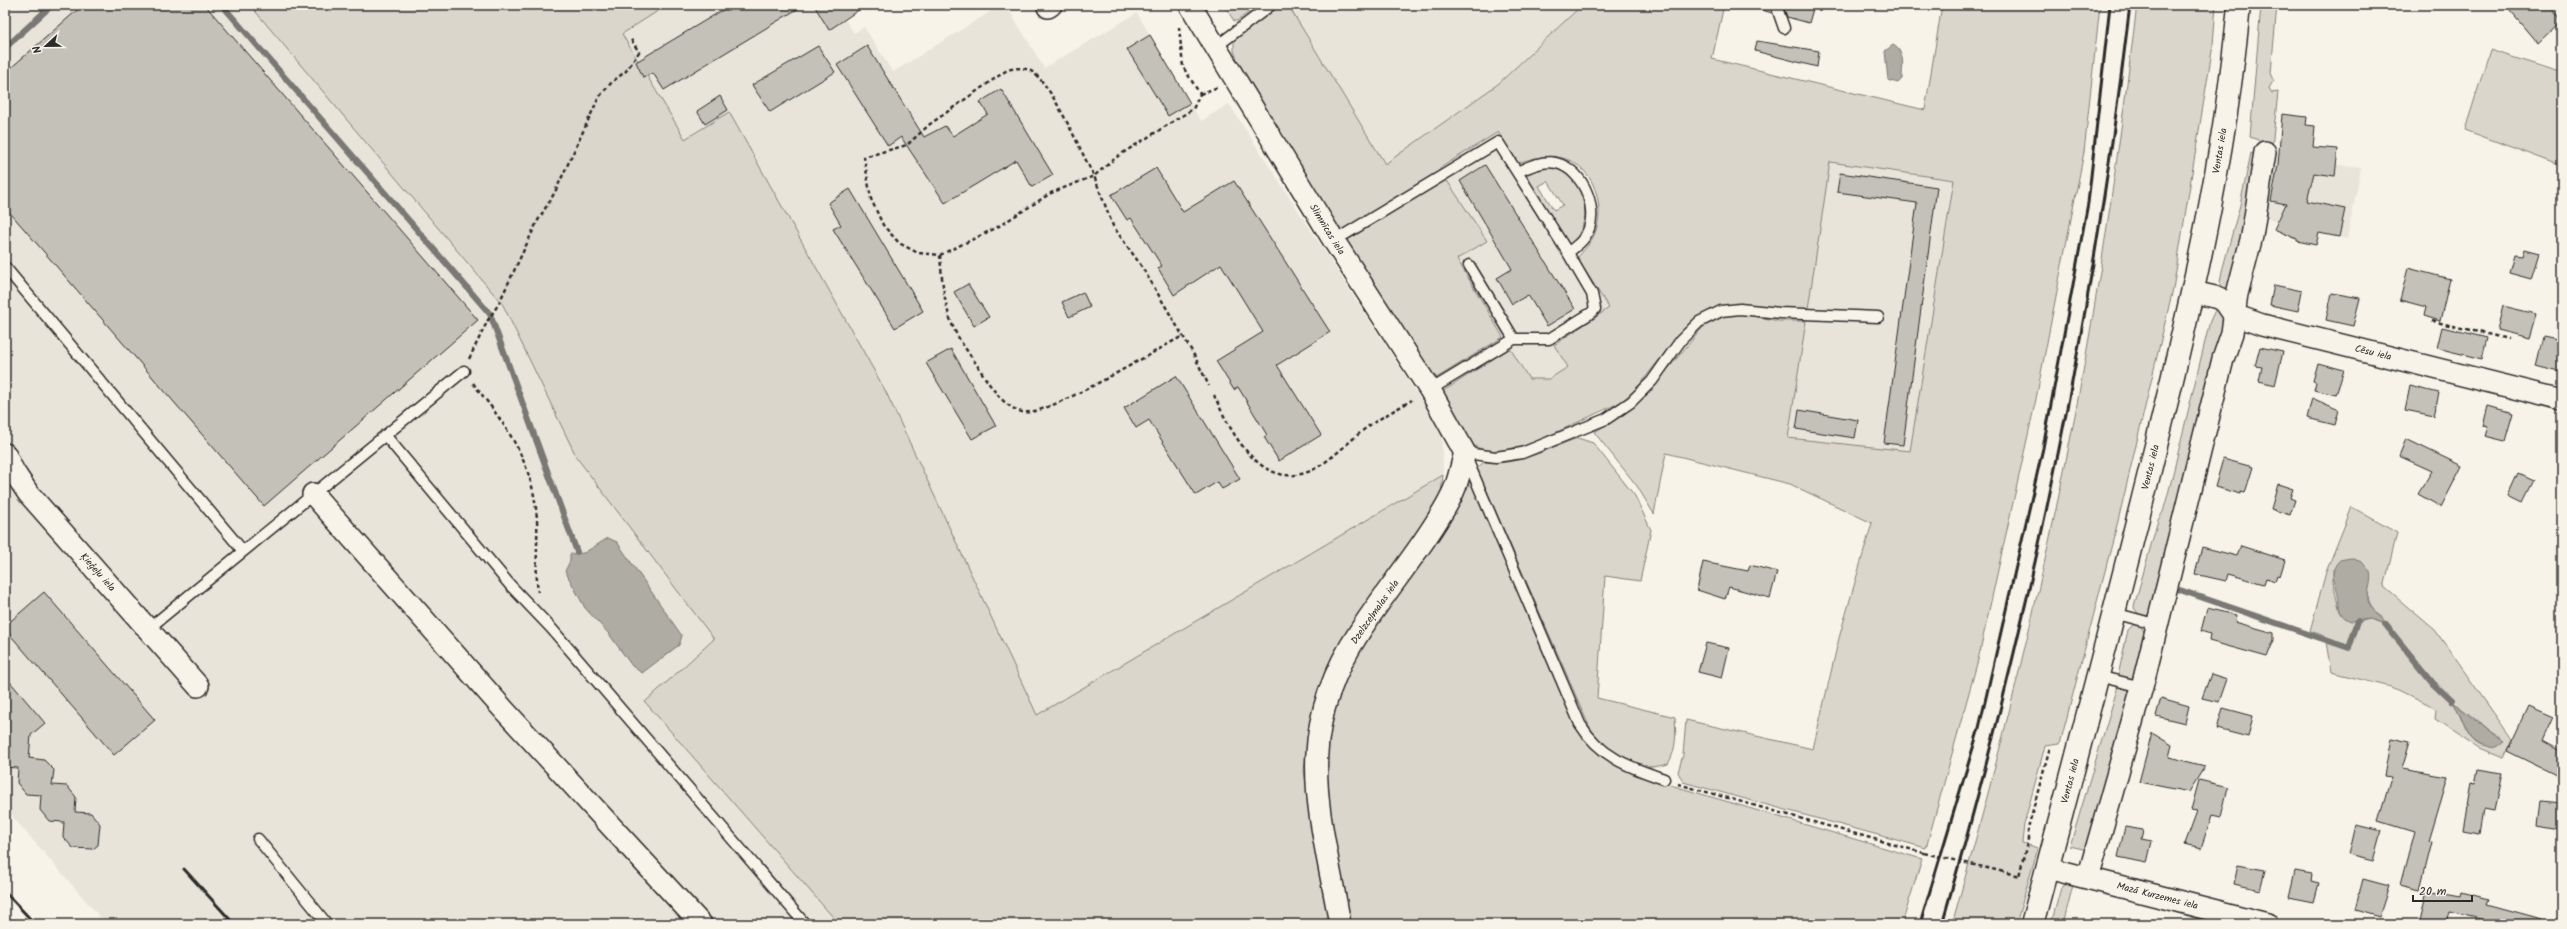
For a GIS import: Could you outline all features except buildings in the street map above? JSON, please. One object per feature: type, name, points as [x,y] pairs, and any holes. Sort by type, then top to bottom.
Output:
[{"type":"highway","name":"Ventas iela","points":[[2032,924],[2114,614],[2192,292],[2221,141],[2239,5]]},
{"type":"street","name":"Slimnīcas iela","points":[[1184,12],[1217,46],[1334,241],[1430,390],[1465,453]]},
{"type":"street","points":[[2088,878],[2142,687],[2223,359],[2232,334],[2234,316],[2252,236],[2265,152]]},
{"type":"street","points":[[2192,292],[2219,298],[2229,306],[2234,316]]},
{"type":"street","name":"Cēsu iela","points":[[2234,316],[2262,325],[2562,400]]},
{"type":"street","name":"Dzelzceļmalas iela","points":[[1340,924],[1316,795],[1317,740],[1324,703],[1331,683],[1360,630],[1402,574],[1446,506],[1457,483],[1465,453]]},
{"type":"street","name":"Ķieģeļu iela","points":[[5,454],[14,472],[28,493],[198,686]]},
{"type":"street","points":[[313,494],[504,710],[701,924]]},
{"type":"street","name":"Mazā Kurzemes iela","points":[[2048,868],[2260,923]]},
{"type":"lane","points":[[1217,46],[1271,5]]},
{"type":"lane","points":[[1776,5],[1784,28]]},
{"type":"lane","points":[[1334,241],[1498,142],[1592,294],[1594,308],[1590,313],[1549,339],[1514,339],[1430,390]]},
{"type":"lane","points":[[1517,172],[1536,164],[1554,162],[1570,169],[1583,185],[1590,203],[1591,221],[1585,238],[1568,253]]},
{"type":"lane","points":[[1469,265],[1514,339]]},
{"type":"lane","points":[[5,267],[243,551]]},
{"type":"lane","points":[[1465,453],[1496,457],[1522,453],[1606,419],[1631,402],[1652,381],[1682,340],[1699,322],[1721,311],[1740,309],[1780,313],[1878,317]]},
{"type":"lane","points":[[148,629],[464,371]]},
{"type":"lane","points":[[385,435],[510,585],[551,628],[805,924]]},
{"type":"lane","points":[[1465,453],[1586,733],[1601,750],[1616,761],[1664,779]]},
{"type":"lane","points":[[2114,614],[2158,625]]},
{"type":"lane","points":[[2098,676],[2142,687]]},
{"type":"lane","points":[[258,839],[327,924]]},
{"type":"path","points":[[1184,12],[1179,44],[1184,67],[1200,94],[1194,109],[1118,156],[1094,176],[1051,193],[996,228],[940,255],[918,253],[899,243],[883,225],[872,199],[864,157],[907,145],[930,124],[1007,70],[1018,68],[1031,71],[1047,86],[1094,176],[1113,226],[1142,267],[1183,336],[1209,386]]},
{"type":"path","points":[[539,597],[535,554],[537,521],[530,474],[508,429],[464,371],[488,320],[498,305],[537,222],[555,192],[599,97],[612,82],[626,71],[639,52],[630,38]]},
{"type":"path","points":[[940,255],[946,306],[954,330],[989,384],[1007,405],[1023,412],[1042,410],[1068,399],[1183,336]]},
{"type":"path","points":[[2432,321],[2508,339]]},
{"type":"path","points":[[1214,395],[1230,430],[1242,449],[1264,466],[1285,476],[1302,474],[1330,458],[1370,426],[1430,390]]},
{"type":"path","points":[[1664,779],[1882,842],[2019,876],[2027,844],[2028,828],[2050,747]]},
{"type":"shaded area","points":[[5,5],[250,5],[503,305],[577,458],[714,639],[645,702],[839,924],[106,924],[5,808]]},
{"type":"shaded area","points":[[250,5],[667,5],[622,34],[685,139],[729,112],[885,390],[1037,715],[1443,475],[1440,504],[1326,675],[1309,725],[1304,771],[1313,826],[1335,924],[839,924],[645,702],[714,639],[577,458],[503,305]]},
{"type":"shaded area","points":[[667,5],[835,5],[854,33],[864,27],[893,72],[1001,5],[1006,5],[1044,68],[1137,13],[1201,121],[1229,104],[1442,432],[1443,475],[1037,716],[885,390],[729,112],[685,139],[622,33]]},
{"type":"shaded area","points":[[1224,5],[1259,5],[1237,21],[1234,21]]},
{"type":"shaded area","points":[[1278,5],[1288,5],[1385,164],[1498,84],[1582,5],[1724,5],[1712,59],[1925,110],[1942,5],[2100,5],[2084,152],[2036,399],[1978,660],[1926,848],[1683,782],[1678,772],[1683,755],[1686,720],[1813,749],[1839,638],[1872,523],[1790,484],[1666,453],[1654,514],[1637,486],[1594,432],[1622,416],[1646,395],[1703,327],[1725,316],[1743,314],[1779,321],[1806,321],[1788,438],[1910,451],[1954,180],[1830,162],[1808,309],[1727,306],[1678,336],[1637,388],[1621,402],[1527,446],[1496,451],[1483,450],[1473,445],[1466,438],[1442,392],[1510,348],[1529,379],[1549,379],[1568,367],[1554,345],[1609,308],[1577,258],[1591,240],[1598,224],[1598,203],[1596,192],[1592,183],[1587,174],[1580,167],[1571,161],[1558,157],[1544,157],[1518,163],[1498,132],[1440,168],[1441,171],[1359,223],[1346,230],[1340,231],[1240,67],[1234,51],[1234,39]]},
{"type":"shaded area","points":[[1288,5],[1582,5],[1498,84],[1385,164]]},
{"type":"shaded area","points":[[2137,5],[2216,5],[2213,45],[2173,289],[2118,521],[2060,744],[2045,746],[2024,824],[2022,843],[2038,848],[2016,924],[1952,924],[1987,798],[2019,671],[2049,543],[2075,415],[2102,262]]},
{"type":"shaded area","points":[[2261,5],[2277,5],[2271,73],[2274,80],[2269,88],[2272,93],[2278,92],[2272,147],[2264,148],[2258,140],[2250,137]]},
{"type":"shaded area","points":[[1893,45],[1902,55],[1902,79],[1898,83],[1888,80],[1885,51]]},
{"type":"shaded area","points":[[2490,50],[2562,73],[2562,166],[2465,130]]},
{"type":"shaded area","points":[[1498,131],[1609,308],[1554,345],[1568,367],[1549,380],[1530,380],[1457,259],[1487,241],[1439,168]]},
{"type":"shaded area","points":[[2251,153],[2256,154],[2247,217],[2227,293],[2222,289],[2220,282],[2240,205]]},
{"type":"shaded area","points":[[2271,156],[2361,168],[2347,239],[2299,228],[2265,217]]},
{"type":"shaded area","points":[[1830,162],[1954,180],[1910,451],[1788,438]]},
{"type":"shaded area","points":[[1552,167],[1565,172],[1575,180],[1581,189],[1585,200],[1583,224],[1578,236],[1570,247],[1524,173]],"holes":[[[1548,181],[1563,205],[1554,210],[1539,186]]]},
{"type":"shaded area","points":[[1446,179],[1487,241],[1457,259],[1503,337],[1434,378],[1346,241]]},
{"type":"shaded area","points":[[2216,308],[2226,313],[2151,615],[2140,616],[2134,608],[2135,603],[2158,520],[2163,512],[2168,494],[2210,321]]},
{"type":"shaded area","points":[[1578,438],[1593,443],[1635,496],[1651,530],[1640,581],[1605,576],[1597,698],[1675,717],[1676,735],[1673,753],[1668,764],[1641,767],[1623,760],[1600,741],[1589,726],[1477,468],[1484,462],[1508,462],[1532,456]]},
{"type":"shaded area","points":[[1467,473],[1474,482],[1585,739],[1603,757],[1640,776],[1922,859],[1902,924],[1347,924],[1338,873],[1336,845],[1328,822],[1324,801],[1329,700]]},
{"type":"shaded area","points":[[2352,507],[2397,533],[2384,587],[2435,630],[2512,739],[2503,758],[2479,748],[2435,719],[2436,709],[2391,687],[2331,672],[2325,636],[2310,631],[2326,572]],"holes":[[[2333,569],[2369,586],[2368,596],[2370,604],[2374,610],[2382,616],[2381,623],[2371,619],[2356,622],[2340,612],[2333,583]],[[2453,703],[2465,710],[2501,738],[2482,745],[2476,742],[2468,732]]]},
{"type":"shaded area","points":[[608,538],[617,542],[682,636],[679,645],[642,673],[632,666],[609,634],[585,608],[565,571],[570,561],[570,554],[584,553]]},
{"type":"shaded area","points":[[2350,558],[2362,562],[2370,572],[2371,580],[2368,596],[2369,604],[2373,610],[2383,618],[2385,624],[2371,619],[2351,621],[2343,617],[2341,614],[2333,572],[2336,564],[2340,560]]},
{"type":"shaded area","points":[[2134,624],[2140,625],[2146,635],[2134,680],[2120,677],[2119,671],[2128,630]]},
{"type":"shaded area","points":[[2118,686],[2129,690],[2131,695],[2087,850],[2070,846]]},
{"type":"shaded area","points":[[2452,701],[2504,742],[2496,748],[2485,746],[2477,742],[2468,731]]},
{"type":"shaded area","points":[[2069,882],[2143,902],[2144,904],[2073,885],[2063,924],[2051,924],[2061,888]]},
{"type":"shaded area","points":[[2158,907],[2233,924],[2214,924]]},
{"type":"waterway","points":[[5,48],[52,5]]},
{"type":"waterway","points":[[222,5],[490,314],[577,552]]},
{"type":"waterway","points":[[2180,590],[2349,648],[2358,621]]},
{"type":"waterway","points":[[2385,624],[2433,683],[2452,701]]},
{"type":"railway","points":[[1920,924],[1979,728],[2043,448],[2088,203],[2110,5]]},
{"type":"railway","points":[[1942,924],[1974,811],[2003,697],[2055,468],[2097,238],[2115,122],[2130,5]]},
{"type":"railway","points":[[184,869],[234,924]]},
{"type":"railway","points":[[5,892],[35,924]]}]
